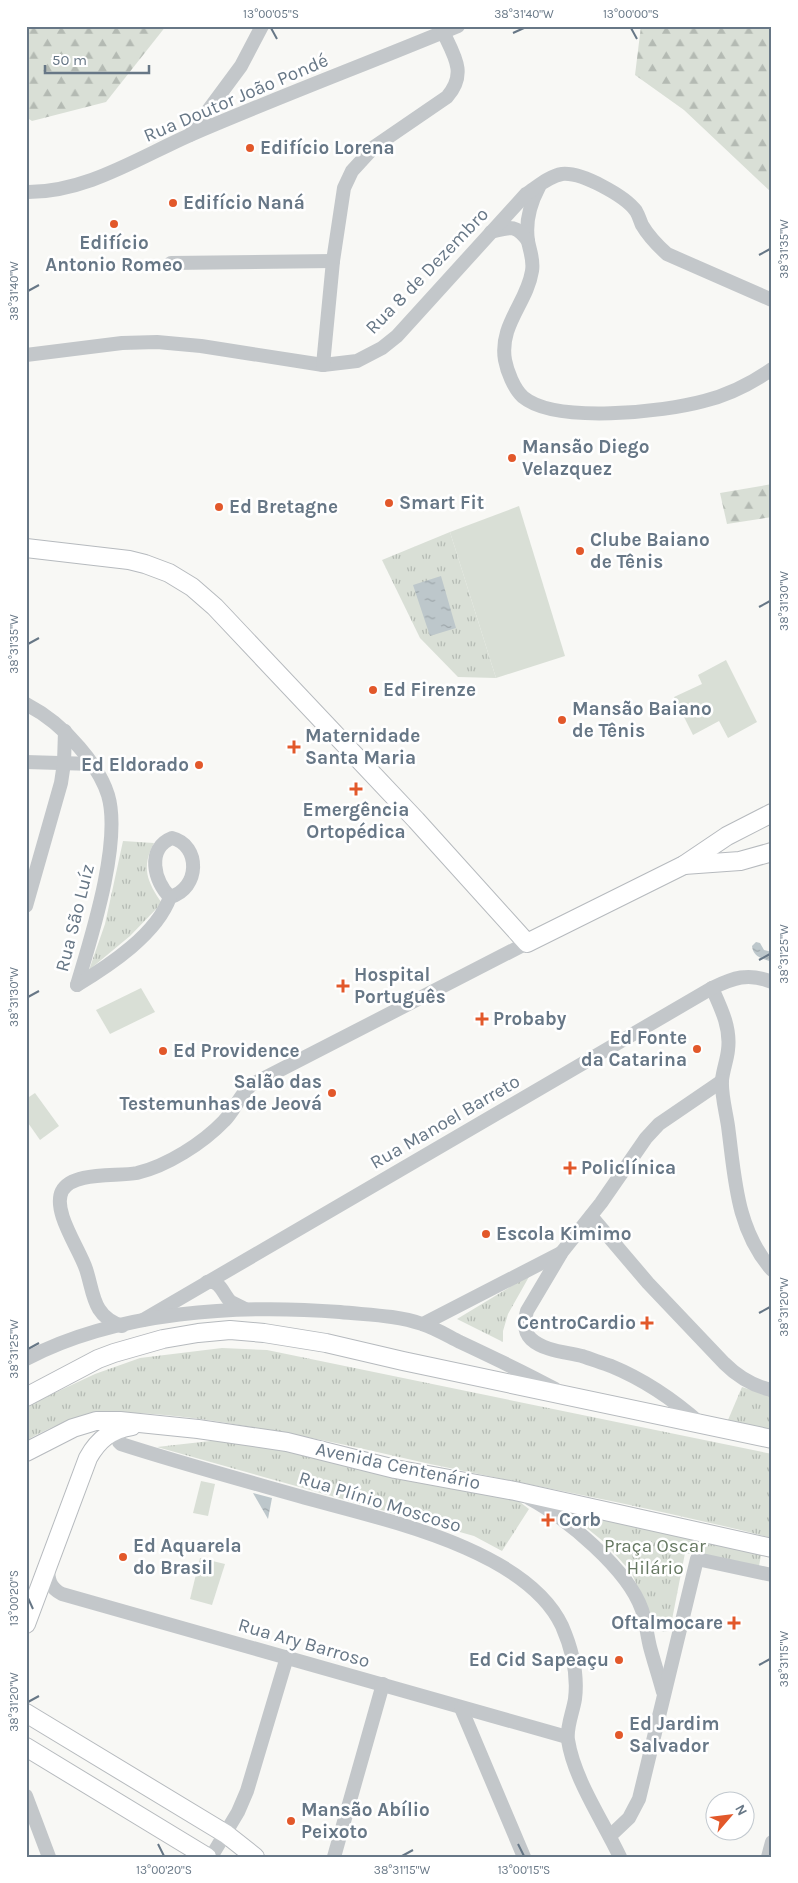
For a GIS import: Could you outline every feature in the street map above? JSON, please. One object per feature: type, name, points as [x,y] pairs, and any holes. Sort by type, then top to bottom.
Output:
[{"type":"main road","points":[[26,548],[129,560],[169,573],[192,587],[215,607],[329,726],[430,834],[527,943],[684,865],[748,824],[772,813]]},
{"type":"main road","points":[[748,824],[742,843],[746,849],[767,853]]},
{"type":"main road","points":[[684,865],[740,861],[767,853]]},
{"type":"main road","points":[[26,1397],[98,1359],[114,1353],[163,1339],[230,1330],[264,1333],[326,1343],[704,1426],[734,1430],[772,1439]]},
{"type":"main road","name":"Avenida Centenário","points":[[26,1452],[86,1423],[120,1421],[147,1423],[288,1442],[395,1468],[515,1491],[772,1548]]},
{"type":"main road","points":[[26,1624],[93,1449],[106,1435],[124,1427],[147,1423]]},
{"type":"main road","points":[[26,1713],[226,1834],[255,1857]]},
{"type":"main road","points":[[26,1747],[207,1857]]},
{"type":"street","points":[[190,135],[242,66],[262,26]]},
{"type":"street","name":"Rua Doutor João Pondé","points":[[26,192],[60,189],[93,180],[190,135],[458,26]]},
{"type":"street","points":[[323,365],[333,261],[344,188],[352,172],[374,147],[447,97],[455,88],[459,77],[456,64],[443,32]]},
{"type":"street","name":"Rua 8 de Dezembro","points":[[26,355],[122,343],[157,342],[201,346],[323,365],[357,361],[382,348],[397,336],[526,194],[552,177],[562,174],[589,180],[627,202],[636,211],[643,227],[654,243],[667,254],[772,300]]},
{"type":"street","points":[[540,184],[528,212],[528,240],[533,258],[532,272],[526,290],[509,322],[504,340],[505,360],[513,382],[522,396],[538,406],[554,410],[620,413],[648,411],[704,401],[731,392],[772,368]]},
{"type":"street","points":[[491,232],[514,228],[521,231],[528,240]]},
{"type":"street","points":[[171,263],[333,261]]},
{"type":"street","points":[[26,704],[43,712],[65,731],[93,764]]},
{"type":"street","points":[[27,900],[61,783],[64,764],[65,731]]},
{"type":"street","points":[[26,762],[93,764]]},
{"type":"street","name":"Rua São Luíz","points":[[93,764],[101,777],[109,797],[111,843],[94,930],[77,985],[106,967],[139,939],[166,909],[170,897]]},
{"type":"street","points":[[122,1326],[108,1320],[96,1304],[86,1269],[62,1216],[59,1204],[62,1191],[70,1183],[81,1178],[137,1173],[183,1153],[208,1136],[224,1121],[242,1093],[251,1086],[527,943]]},
{"type":"street","name":"Rua Manoel Barreto","points":[[143,1320],[712,988],[730,979],[746,976],[760,977],[772,982]]},
{"type":"street","points":[[712,988],[724,1015],[728,1032],[728,1048],[722,1081],[738,1201],[746,1229],[756,1251],[772,1270]]},
{"type":"street","points":[[704,1426],[678,1403],[638,1378],[584,1357],[539,1345],[530,1338],[524,1321],[526,1310],[562,1252],[591,1216],[646,1138],[659,1124],[722,1081]]},
{"type":"street","points":[[591,1216],[648,1283],[736,1376],[760,1388],[772,1390]]},
{"type":"street","points":[[423,1324],[562,1252]]},
{"type":"street","points":[[206,1282],[216,1283],[229,1299],[245,1309]]},
{"type":"street","points":[[26,1360],[72,1339],[143,1320],[245,1309],[309,1310],[392,1316],[423,1324],[512,1366],[564,1394]]},
{"type":"street","name":"Rua Plínio Moscoso","points":[[124,1427],[116,1435],[121,1444],[167,1459],[419,1530],[468,1548],[515,1575],[540,1595],[562,1625],[571,1648],[576,1675],[575,1698],[567,1737],[571,1758],[578,1776],[620,1857]]},
{"type":"street","points":[[515,1491],[545,1507],[601,1551],[617,1570],[632,1591],[641,1609],[664,1692]]},
{"type":"street","points":[[610,1836],[629,1818],[639,1798],[697,1559],[772,1575]]},
{"type":"street","name":"Rua Ary Barroso","points":[[48,1568],[48,1577],[51,1585],[62,1594],[567,1737]]},
{"type":"street","points":[[211,1857],[226,1834],[247,1791],[287,1657]]},
{"type":"street","points":[[334,1857],[383,1684]]},
{"type":"street","points":[[461,1708],[524,1857]]},
{"type":"street","points":[[26,1796],[49,1857]]},
{"type":"street","points":[[768,1857],[772,1842]]},
{"type":"green space","points":[[26,26],[166,26],[106,102],[32,121],[26,117]]},
{"type":"green space","points":[[641,26],[772,26],[772,193],[684,110],[635,75]]},
{"type":"green space","points":[[772,484],[772,517],[727,524],[720,493]]},
{"type":"green space","points":[[519,506],[565,656],[496,678],[450,532]]},
{"type":"green space","points":[[450,532],[496,678],[458,677],[420,638],[382,560]]},
{"type":"green space","points":[[726,660],[757,722],[728,738],[719,721],[693,735],[674,697],[702,684],[698,675]]},
{"type":"green space","points":[[123,841],[154,843],[148,860],[147,874],[162,903],[130,936],[89,970],[105,924]]},
{"type":"green space","points":[[141,988],[155,1012],[110,1034],[96,1010]]},
{"type":"green space","points":[[35,1093],[59,1126],[40,1140],[26,1120],[26,1099]]},
{"type":"green space","points":[[530,1275],[508,1314],[503,1331],[503,1342],[457,1319]]},
{"type":"green space","points":[[222,1348],[267,1350],[772,1454],[772,1538],[644,1508],[334,1443],[202,1419],[127,1413],[90,1414],[58,1425],[26,1441],[26,1407],[33,1403],[95,1374],[140,1358]]},
{"type":"green space","points":[[742,1387],[772,1397],[772,1430],[728,1420]]},
{"type":"green space","points":[[228,1439],[512,1496],[529,1509],[502,1551],[474,1536],[157,1447]]},
{"type":"green space","points":[[201,1481],[215,1484],[208,1516],[193,1513]]},
{"type":"green space","name":"Praça Oscar Hilário","points":[[562,1508],[762,1550],[759,1566],[685,1553],[670,1630],[664,1632],[656,1628],[631,1572],[604,1542]]},
{"type":"green space","points":[[200,1558],[225,1564],[212,1605],[190,1599]]},
{"type":"water","points":[[441,576],[456,628],[430,636],[413,585]]},
{"type":"water","points":[[756,942],[760,943],[764,950],[772,952],[772,962],[754,953],[752,946]]},
{"type":"water","points":[[253,1493],[272,1498],[268,1519]]},
{"type":"place","name":"Edifício Lorena","points":[[250,148]]},
{"type":"place","name":"Edifício Naná","points":[[173,203]]},
{"type":"place","name":"Edifício Antonio Romeo","points":[[114,224]]},
{"type":"place","name":"Mansão Diego Velazquez","points":[[512,458]]},
{"type":"place","name":"Smart Fit","points":[[389,503]]},
{"type":"place","name":"Ed Bretagne","points":[[219,507]]},
{"type":"place","name":"Clube Baiano de Tênis","points":[[580,551]]},
{"type":"place","name":"Ed Firenze","points":[[373,690]]},
{"type":"place","name":"Mansão Baiano de Tênis","points":[[562,720]]},
{"type":"place","name":"Maternidade Santa Maria","points":[[294,747]]},
{"type":"place","name":"Ed Eldorado","points":[[199,765]]},
{"type":"place","name":"Emergência Ortopédica","points":[[356,789]]},
{"type":"place","name":"Hospital Português","points":[[343,986]]},
{"type":"place","name":"Probaby","points":[[482,1019]]},
{"type":"place","name":"Ed Fonte da Catarina","points":[[697,1049]]},
{"type":"place","name":"Ed Providence","points":[[163,1051]]},
{"type":"place","name":"Salão das Testemunhas de Jeová","points":[[332,1093]]},
{"type":"place","name":"Policlínica","points":[[570,1168]]},
{"type":"place","name":"Escola Kimimo","points":[[486,1234]]},
{"type":"place","name":"CentroCardio","points":[[647,1323]]},
{"type":"place","name":"Corb","points":[[548,1520]]},
{"type":"place","name":"Ed Aquarela do Brasil","points":[[123,1557]]},
{"type":"place","name":"Oftalmocare","points":[[734,1623]]},
{"type":"place","name":"Ed Cid Sapeaçu","points":[[619,1660]]},
{"type":"place","name":"Ed Jardim Salvador","points":[[619,1735]]},
{"type":"place","name":"Mansão Abílio Peixoto","points":[[291,1821]]}]
